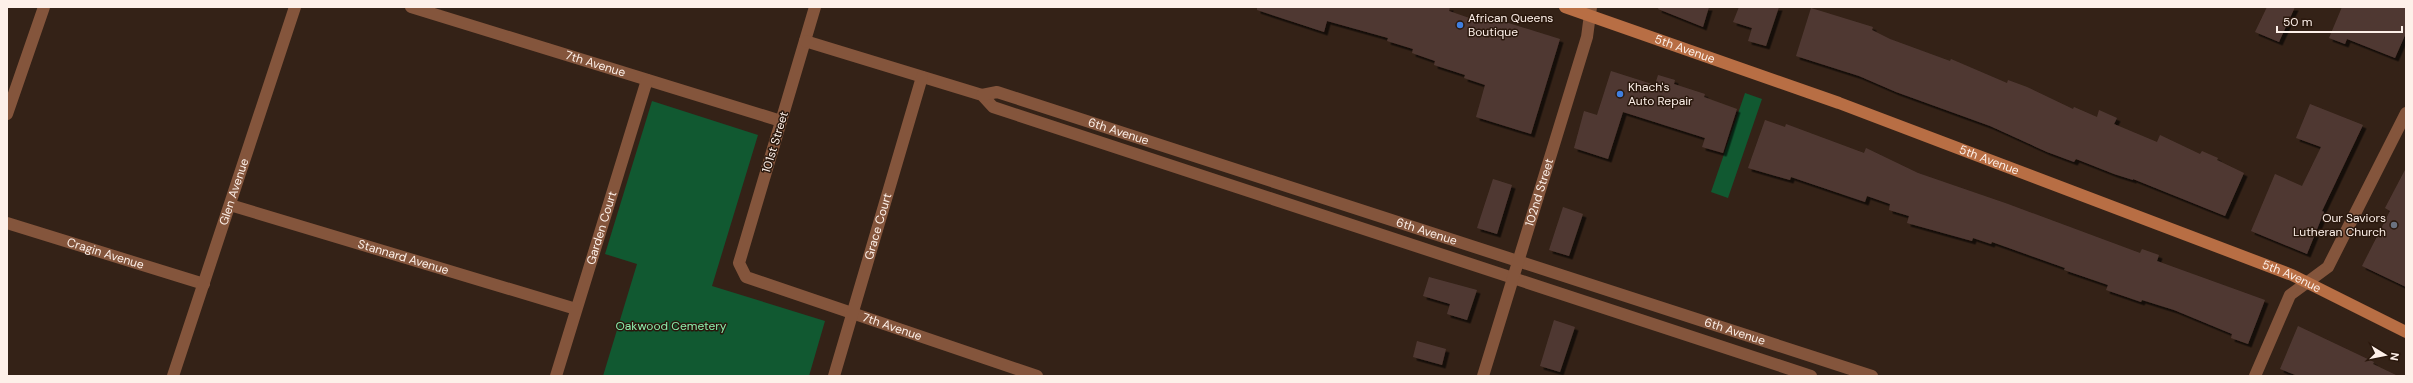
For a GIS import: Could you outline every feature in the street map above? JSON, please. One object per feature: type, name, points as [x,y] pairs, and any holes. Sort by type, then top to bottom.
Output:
[{"type":"street","points":[[7,114],[44,7]]},
{"type":"street","name":"Glen Avenue","points":[[173,376],[295,7]]},
{"type":"street","name":"7th Avenue","points":[[411,7],[781,121]]},
{"type":"street","name":"101st Street","points":[[746,277],[739,262],[815,7]]},
{"type":"street","name":"5th Avenue","points":[[1565,7],[1591,11],[1840,103],[2308,282],[2406,332]]},
{"type":"street","name":"102nd Street","points":[[1483,376],[1587,37],[1591,11]]},
{"type":"street","name":"6th Avenue","points":[[805,41],[982,95],[997,92],[1872,376]]},
{"type":"street","name":"Grace Court","points":[[834,376],[922,77]]},
{"type":"street","name":"Garden Court","points":[[556,376],[647,80]]},
{"type":"street","name":"6th Avenue","points":[[982,95],[993,107],[1514,277],[1811,376]]},
{"type":"street","points":[[2255,376],[2290,295],[2328,268],[2406,113]]},
{"type":"street","name":"Stannard Avenue","points":[[230,205],[576,309]]},
{"type":"street","name":"Cragin Avenue","points":[[7,223],[204,284]]},
{"type":"street","name":"7th Avenue","points":[[746,277],[853,311],[1038,376]]},
{"type":"green space","points":[[1745,93],[1762,99],[1728,198],[1711,192]]},
{"type":"green space","name":"Oakwood Cemetery","points":[[652,101],[758,135],[712,286],[825,321],[809,376],[603,376],[637,264],[605,254]]},
{"type":"building","points":[[1257,7],[1450,7],[1449,11],[1481,22],[1483,15],[1560,39],[1531,134],[1476,117],[1485,85],[1464,78],[1465,75],[1434,65],[1435,61],[1412,53],[1413,49],[1387,41],[1388,38],[1327,21],[1324,32],[1257,10]]},
{"type":"building","points":[[1659,7],[1709,7],[1703,27],[1658,9]]},
{"type":"building","points":[[1739,7],[1779,7],[1766,46],[1748,41],[1752,28],[1733,22]]},
{"type":"building","points":[[2267,7],[2295,7],[2279,42],[2255,32]]},
{"type":"building","points":[[2342,7],[2406,7],[2406,33],[2395,58],[2347,39],[2345,44],[2329,38]]},
{"type":"building","points":[[1811,8],[1873,27],[1872,30],[1890,39],[1950,61],[1951,59],[2007,83],[2008,80],[2027,87],[2073,109],[2074,107],[2097,117],[2099,110],[2117,118],[2114,124],[2157,142],[2160,135],[2200,154],[2202,151],[2218,158],[2217,160],[2244,173],[2225,216],[2133,179],[2114,174],[2076,159],[2074,162],[2047,152],[1990,126],[1896,92],[1859,76],[1796,56]]},
{"type":"building","points":[[1611,71],[1655,85],[1658,75],[1675,80],[1674,84],[1705,94],[1704,97],[1737,109],[1723,153],[1702,147],[1705,138],[1623,112],[1608,159],[1574,148],[1584,111],[1597,115]]},
{"type":"building","points":[[2310,104],[2363,125],[2322,211],[2324,212],[2307,254],[2251,231],[2275,174],[2302,186],[2321,147],[2296,138]]},
{"type":"building","points":[[1765,120],[1785,127],[1786,124],[1864,153],[1866,148],[1918,173],[2008,204],[2140,253],[2142,249],[2159,255],[2157,261],[2265,300],[2248,344],[2231,338],[2232,334],[2174,310],[2142,300],[2141,302],[2106,290],[2108,285],[2064,270],[2065,268],[1992,242],[1991,244],[1973,238],[1972,241],[1907,223],[1909,216],[1889,210],[1890,204],[1867,196],[1865,202],[1791,177],[1790,180],[1748,168]]},
{"type":"building","name":"Our Saviors Lutheran Church","points":[[2406,168],[2406,287],[2362,266],[2390,211],[2385,208]]},
{"type":"building","points":[[1493,179],[1512,185],[1497,234],[1477,228]]},
{"type":"building","points":[[1563,207],[1583,214],[1569,256],[1549,250]]},
{"type":"building","points":[[1429,277],[1477,290],[1467,320],[1447,314],[1450,304],[1423,296]]},
{"type":"building","points":[[1554,320],[1575,327],[1560,372],[1540,366]]},
{"type":"building","points":[[2298,326],[2374,362],[2373,364],[2398,376],[2298,376],[2280,369]]},
{"type":"building","points":[[1417,341],[1446,349],[1442,365],[1413,357]]},
{"type":"place","name":"African Queens Boutique","points":[[1460,25]]},
{"type":"place","name":"Khach's Auto Repair","points":[[1620,94]]},
{"type":"place","name":"Our Saviors Lutheran Church","points":[[2394,225]]}]
